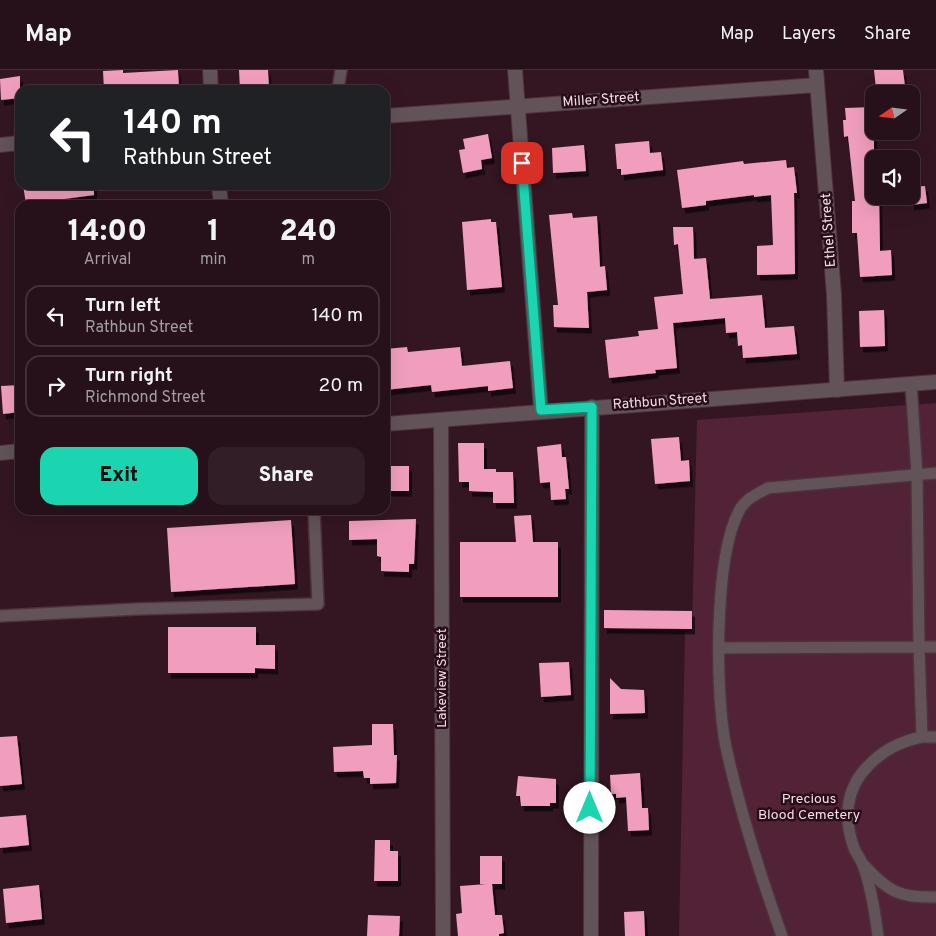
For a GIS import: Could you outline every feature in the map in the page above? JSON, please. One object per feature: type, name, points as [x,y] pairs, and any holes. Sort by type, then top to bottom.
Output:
[{"type":"street","points":[[210,70],[211,85]]},
{"type":"street","points":[[515,70],[541,410]]},
{"type":"street","name":"Ethel Street","points":[[816,70],[834,295],[837,390]]},
{"type":"street","name":"Miller Street","points":[[390,116],[817,84]]},
{"type":"street","points":[[0,144],[15,143]]},
{"type":"street","name":"Rathbun Street","points":[[390,424],[541,410],[936,382]]},
{"type":"street","points":[[591,936],[592,407]]},
{"type":"street","name":"Lakeview Street","points":[[441,420],[442,936]]},
{"type":"street","points":[[0,453],[15,452]]},
{"type":"lane","points":[[339,85],[341,70]]},
{"type":"lane","points":[[911,384],[917,474],[922,737]]},
{"type":"lane","points":[[782,936],[755,861],[726,746],[721,713],[719,648],[722,592],[727,550],[739,510],[751,497],[768,488],[936,473]]},
{"type":"lane","points":[[0,616],[137,609],[318,604],[314,515]]},
{"type":"lane","points":[[719,648],[936,647]]},
{"type":"lane","points":[[878,936],[872,899],[862,863],[854,848],[848,812],[850,793],[859,775],[876,758],[894,747],[922,737],[936,737]]},
{"type":"lane","points":[[862,863],[880,882],[896,893],[915,898],[936,897]]},
{"type":"green space","name":"Precious Blood Cemetery","points":[[936,403],[936,936],[679,936],[685,632],[692,631],[697,420]]},
{"type":"building","points":[[123,70],[123,73],[178,70],[179,85],[104,85],[103,71]]},
{"type":"building","points":[[239,70],[268,70],[269,85],[240,85]]},
{"type":"building","points":[[874,70],[903,70],[905,85],[876,85]]},
{"type":"building","points":[[20,76],[20,85],[15,85],[15,99],[1,100],[0,79]]},
{"type":"building","points":[[865,107],[865,140],[874,140],[874,150],[865,150],[865,205],[879,205],[880,251],[891,250],[892,275],[860,277],[857,233],[852,233],[852,201],[855,201],[848,136],[844,137],[843,120],[846,120],[845,108]]},
{"type":"building","points":[[488,134],[492,158],[481,160],[482,169],[463,173],[459,150],[465,149],[463,139]]},
{"type":"building","points":[[649,141],[650,153],[661,152],[663,170],[621,175],[621,169],[617,169],[615,144]]},
{"type":"building","points":[[584,145],[586,171],[553,173],[552,148]]},
{"type":"building","points":[[786,160],[787,168],[794,167],[797,193],[794,193],[795,274],[757,275],[757,246],[773,245],[771,195],[754,197],[754,195],[706,201],[706,205],[682,208],[677,170],[743,161],[744,164]]},
{"type":"building","points":[[920,186],[925,186],[927,203],[920,204]]},
{"type":"building","points":[[24,190],[94,190],[94,195],[56,200],[25,200]]},
{"type":"building","points":[[572,213],[573,218],[597,216],[600,267],[605,266],[607,290],[587,292],[589,328],[554,327],[553,305],[558,305],[549,215]]},
{"type":"building","points":[[491,219],[491,222],[496,222],[502,287],[467,290],[462,222]]},
{"type":"building","points":[[673,227],[693,227],[694,259],[706,258],[710,299],[762,295],[765,328],[794,326],[797,354],[743,358],[742,345],[738,346],[737,332],[726,333],[725,318],[673,323],[677,368],[655,370],[656,373],[609,378],[605,340],[639,336],[638,331],[658,329],[654,297],[683,294],[678,244],[674,245]]},
{"type":"building","points":[[884,310],[885,346],[860,347],[859,311]]},
{"type":"building","points":[[407,347],[408,352],[460,347],[462,366],[510,361],[513,388],[488,391],[488,386],[432,392],[431,385],[390,389],[390,349]]},
{"type":"building","points":[[15,385],[15,413],[3,414],[1,386]]},
{"type":"building","points":[[679,437],[681,461],[689,460],[690,481],[655,484],[651,439]]},
{"type":"building","points":[[458,443],[484,443],[484,469],[496,469],[496,472],[513,472],[514,503],[493,503],[493,492],[469,491],[469,482],[459,482]]},
{"type":"building","points":[[561,444],[562,457],[566,457],[569,489],[565,489],[566,499],[551,500],[550,482],[540,483],[537,447]]},
{"type":"building","points":[[390,466],[409,466],[409,491],[390,491]]},
{"type":"building","points":[[531,515],[533,542],[558,542],[558,597],[460,597],[460,542],[516,542],[514,516]]},
{"type":"building","points":[[416,519],[414,564],[409,564],[409,572],[381,571],[381,557],[377,556],[377,539],[349,540],[349,521]]},
{"type":"building","points":[[291,520],[295,584],[171,592],[167,528]]},
{"type":"building","points":[[604,610],[692,611],[692,629],[604,628]]},
{"type":"building","points":[[168,627],[256,627],[256,645],[275,645],[275,669],[255,668],[255,673],[168,673]]},
{"type":"building","points":[[569,662],[571,695],[541,697],[539,663]]},
{"type":"building","points":[[610,678],[621,689],[644,690],[645,713],[610,714]]},
{"type":"building","points":[[372,724],[393,724],[394,755],[397,755],[396,783],[370,784],[370,778],[364,778],[363,771],[334,772],[333,747],[372,745]]},
{"type":"building","points":[[17,736],[22,784],[0,786],[0,737]]},
{"type":"building","points":[[640,773],[642,808],[648,808],[649,830],[628,831],[626,797],[616,798],[616,794],[611,794],[610,775]]},
{"type":"building","points":[[518,776],[556,779],[556,803],[550,803],[550,806],[521,806],[520,796],[516,796]]},
{"type":"building","points":[[26,815],[29,845],[0,848],[0,817]]},
{"type":"building","points":[[375,840],[390,840],[390,851],[398,851],[398,881],[374,881]]},
{"type":"building","points":[[480,856],[502,856],[502,884],[492,884],[495,915],[502,915],[504,933],[499,934],[499,936],[458,936],[456,914],[462,913],[460,886],[487,884],[480,884]]},
{"type":"building","points":[[39,885],[42,919],[6,923],[3,889]]},
{"type":"building","points":[[644,911],[645,936],[625,936],[624,912]]},
{"type":"building","points":[[368,915],[400,916],[399,936],[367,936]]},
{"type":"route","points":[[522,163],[541,410],[592,407],[590,808]]}]
